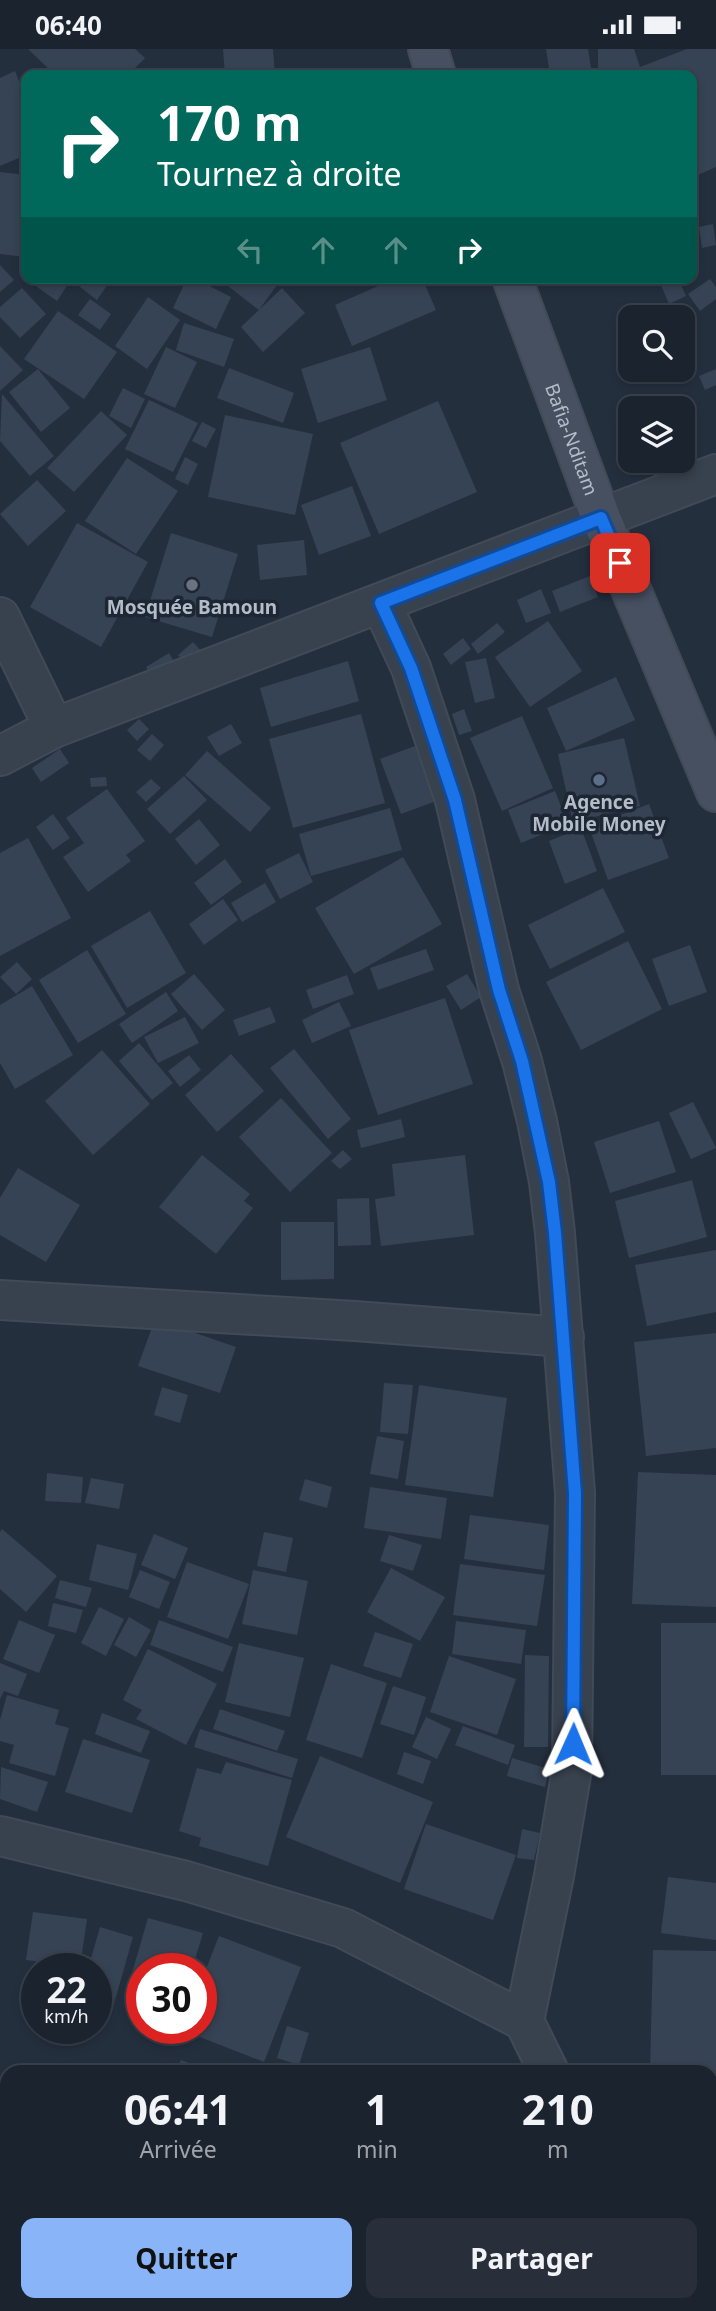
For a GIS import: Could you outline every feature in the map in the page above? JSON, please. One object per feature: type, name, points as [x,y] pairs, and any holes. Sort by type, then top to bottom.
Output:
[{"type":"main road","points":[[428,49],[434,70]]},
{"type":"main road","name":"Bafia-Nditam","points":[[514,284],[601,518],[716,792]]},
{"type":"street","points":[[0,756],[54,728],[716,474]]},
{"type":"street","points":[[381,603],[411,668],[455,800],[499,990],[522,1061],[537,1121],[549,1182],[555,1233],[575,1493],[572,1769],[554,1876],[524,2021]]},
{"type":"street","points":[[0,617],[54,728]]},
{"type":"street","points":[[0,1300],[564,1336]]},
{"type":"street","points":[[0,1836],[186,1881],[343,1928],[524,2021],[546,2065]]},
{"type":"building","points":[[28,49],[135,49],[145,58],[133,70],[50,70]]},
{"type":"building","points":[[223,49],[273,49],[275,70],[225,70]]},
{"type":"building","points":[[546,49],[588,49],[591,68],[549,70]]},
{"type":"building","points":[[598,49],[634,49],[640,67],[687,49],[716,49],[716,167],[697,175],[697,70],[598,70]]},
{"type":"building","points":[[15,71],[21,86],[21,157],[0,166],[0,78]]},
{"type":"building","points":[[0,172],[21,174],[21,256],[0,254]]},
{"type":"building","points":[[713,224],[716,245],[702,248],[699,227]]},
{"type":"building","points":[[0,265],[14,280],[0,292]]},
{"type":"building","points":[[710,279],[716,287],[716,299],[700,311],[688,294]]},
{"type":"building","points":[[39,284],[68,284],[57,301],[37,287]]},
{"type":"building","points":[[82,284],[108,284],[97,300],[80,287]]},
{"type":"building","points":[[184,284],[206,284],[231,297],[216,329],[173,308]]},
{"type":"building","points":[[225,284],[278,284],[259,310]]},
{"type":"building","points":[[382,284],[425,284],[436,310],[352,346],[335,305]]},
{"type":"building","points":[[661,284],[681,284],[686,296],[669,304]]},
{"type":"building","points":[[22,288],[46,314],[20,338],[0,317],[0,307]]},
{"type":"building","points":[[282,288],[305,313],[263,352],[241,327]]},
{"type":"building","points":[[148,297],[180,320],[147,369],[115,346]]},
{"type":"building","points":[[90,299],[111,314],[100,330],[78,315]]},
{"type":"building","points":[[58,311],[117,352],[84,399],[24,359]]},
{"type":"building","points":[[184,323],[234,339],[224,367],[176,350]]},
{"type":"building","points":[[0,346],[23,370],[0,391]]},
{"type":"building","points":[[166,347],[197,362],[175,408],[144,394]]},
{"type":"building","points":[[370,347],[387,400],[318,423],[301,369]]},
{"type":"building","points":[[229,368],[294,393],[283,423],[217,398]]},
{"type":"building","points":[[38,369],[70,408],[41,432],[9,392]]},
{"type":"building","points":[[716,369],[716,385],[705,390],[699,376]]},
{"type":"building","points":[[123,388],[145,399],[131,428],[109,416]]},
{"type":"building","points":[[2,394],[54,456],[30,476],[0,441]]},
{"type":"building","points":[[149,400],[198,423],[173,472],[125,449]]},
{"type":"building","points":[[438,401],[477,492],[379,534],[340,443]]},
{"type":"building","points":[[101,411],[127,435],[74,492],[47,468]]},
{"type":"building","points":[[225,415],[313,434],[295,515],[208,497]]},
{"type":"building","points":[[202,422],[216,429],[206,448],[192,441]]},
{"type":"building","points":[[185,457],[198,464],[188,485],[175,479]]},
{"type":"building","points":[[127,458],[178,491],[136,554],[85,521]]},
{"type":"building","points":[[37,480],[66,511],[28,546],[0,514]]},
{"type":"building","points":[[352,486],[371,536],[319,555],[301,505]]},
{"type":"building","points":[[77,523],[148,562],[101,647],[30,607]]},
{"type":"building","name":"Mosquée Bamoun","points":[[171,533],[238,554],[212,637],[145,617]]},
{"type":"building","points":[[304,540],[307,575],[260,580],[257,545]]},
{"type":"building","points":[[590,576],[598,597],[560,612],[552,591]]},
{"type":"building","points":[[541,589],[551,613],[526,623],[517,600]]},
{"type":"building","points":[[548,621],[582,671],[530,707],[495,657]]},
{"type":"building","points":[[497,623],[505,632],[478,654],[471,644]]},
{"type":"building","points":[[463,638],[471,649],[451,665],[443,654]]},
{"type":"building","points":[[193,642],[204,654],[189,667],[178,655]]},
{"type":"building","points":[[169,653],[177,667],[153,681],[146,667]]},
{"type":"building","points":[[486,658],[495,698],[475,703],[465,662]]},
{"type":"building","points":[[348,661],[359,701],[271,727],[260,688]]},
{"type":"building","points":[[616,677],[635,720],[566,751],[547,708]]},
{"type":"building","points":[[464,709],[472,731],[459,735],[452,714]]},
{"type":"building","points":[[361,714],[385,803],[293,828],[269,739]]},
{"type":"building","points":[[522,716],[553,788],[502,811],[470,738]]},
{"type":"building","points":[[139,719],[149,729],[137,741],[127,730]]},
{"type":"building","points":[[231,724],[242,743],[219,756],[207,737]]},
{"type":"building","points":[[152,734],[164,745],[150,761],[137,750]]},
{"type":"building","name":"Agence Mobile Money","points":[[624,738],[640,806],[573,822],[558,754]]},
{"type":"building","points":[[415,746],[436,801],[401,814],[380,759]]},
{"type":"building","points":[[60,749],[69,763],[41,782],[32,768]]},
{"type":"building","points":[[207,751],[271,808],[250,832],[185,775]]},
{"type":"building","points":[[184,776],[207,800],[170,834],[147,809]]},
{"type":"building","points":[[106,777],[107,786],[91,787],[90,778]]},
{"type":"building","points":[[151,779],[161,788],[146,802],[136,792]]},
{"type":"building","points":[[107,789],[145,841],[126,855],[131,861],[88,892],[63,857],[84,843],[66,818]]},
{"type":"building","points":[[555,791],[568,824],[521,843],[508,810]]},
{"type":"building","points":[[649,804],[669,858],[608,880],[589,827]]},
{"type":"building","points":[[390,808],[402,850],[311,876],[299,834]]},
{"type":"building","points":[[53,814],[70,838],[53,850],[36,827]]},
{"type":"building","points":[[199,819],[220,845],[196,865],[175,839]]},
{"type":"building","points":[[581,828],[597,871],[565,884],[549,841]]},
{"type":"building","points":[[28,838],[71,918],[0,956],[0,853]]},
{"type":"building","points":[[299,853],[313,882],[280,899],[265,870]]},
{"type":"building","points":[[403,857],[442,924],[354,974],[315,908]]},
{"type":"building","points":[[225,859],[242,882],[211,905],[194,883]]},
{"type":"building","points":[[265,883],[276,902],[242,922],[231,903]]},
{"type":"building","points":[[603,888],[625,932],[550,969],[528,925]]},
{"type":"building","points":[[223,899],[238,920],[204,945],[189,924]]},
{"type":"building","points":[[150,911],[186,973],[127,1008],[91,946]]},
{"type":"building","points":[[628,941],[662,1009],[581,1050],[546,982]]},
{"type":"building","points":[[690,945],[707,992],[669,1006],[652,959]]},
{"type":"building","points":[[426,949],[434,970],[378,990],[370,968]]},
{"type":"building","points":[[87,950],[126,1014],[78,1043],[39,980]]},
{"type":"building","points":[[17,962],[32,979],[16,994],[0,977]]},
{"type":"building","points":[[194,974],[225,1010],[202,1030],[171,994]]},
{"type":"building","points":[[467,974],[481,997],[461,1010],[446,986]]},
{"type":"building","points":[[347,975],[354,994],[313,1009],[306,990]]},
{"type":"building","points":[[32,986],[73,1055],[15,1089],[0,1063],[0,1005]]},
{"type":"building","points":[[166,992],[178,1011],[132,1043],[119,1024]]},
{"type":"building","points":[[445,998],[473,1084],[378,1115],[349,1030]]},
{"type":"building","points":[[339,1002],[351,1026],[312,1043],[302,1020]]},
{"type":"building","points":[[270,1007],[276,1022],[239,1036],[233,1020]]},
{"type":"building","points":[[185,1017],[199,1043],[158,1063],[144,1037]]},
{"type":"building","points":[[139,1043],[173,1083],[152,1100],[119,1061]]},
{"type":"building","points":[[294,1049],[351,1119],[328,1139],[270,1068]]},
{"type":"building","points":[[102,1050],[150,1104],[93,1155],[45,1101]]},
{"type":"building","points":[[231,1054],[264,1091],[217,1132],[185,1095]]},
{"type":"building","points":[[189,1055],[201,1070],[180,1087],[168,1071]]},
{"type":"building","points":[[281,1098],[332,1153],[290,1192],[239,1137]]},
{"type":"building","points":[[693,1102],[716,1148],[691,1159],[669,1113]]},
{"type":"building","points":[[401,1119],[405,1137],[361,1148],[357,1130]]},
{"type":"building","points":[[659,1121],[676,1172],[610,1193],[594,1142]]},
{"type":"building","points":[[343,1150],[352,1159],[340,1169],[331,1161]]},
{"type":"building","points":[[202,1155],[250,1194],[244,1201],[253,1208],[216,1254],[159,1207]]},
{"type":"building","points":[[465,1155],[474,1235],[381,1246],[375,1199],[395,1196],[392,1164]]},
{"type":"building","points":[[18,1168],[80,1205],[46,1262],[0,1235],[0,1198]]},
{"type":"building","points":[[692,1180],[707,1237],[629,1258],[615,1201]]},
{"type":"building","points":[[369,1198],[371,1245],[338,1246],[337,1199]]},
{"type":"building","points":[[281,1222],[334,1222],[334,1279],[281,1280]]},
{"type":"building","points":[[716,1250],[716,1312],[647,1326],[635,1265]]},
{"type":"building","points":[[155,1319],[236,1347],[220,1393],[138,1366]]},
{"type":"building","points":[[716,1333],[716,1448],[646,1456],[634,1342]]},
{"type":"building","points":[[384,1383],[413,1385],[408,1434],[380,1432]]},
{"type":"building","points":[[419,1385],[507,1398],[493,1497],[405,1485]]},
{"type":"building","points":[[162,1387],[188,1395],[180,1423],[154,1415]]},
{"type":"building","points":[[377,1436],[404,1441],[398,1479],[370,1474]]},
{"type":"building","points":[[638,1472],[716,1475],[716,1607],[632,1604]]},
{"type":"building","points":[[47,1473],[83,1477],[81,1503],[45,1501]]},
{"type":"building","points":[[91,1478],[124,1484],[119,1509],[85,1503]]},
{"type":"building","points":[[305,1479],[332,1487],[327,1508],[299,1500]]},
{"type":"building","points":[[370,1487],[447,1498],[441,1539],[364,1528]]},
{"type":"building","points":[[470,1515],[549,1525],[544,1570],[464,1559]]},
{"type":"building","points":[[2,1529],[57,1576],[26,1612],[0,1589]]},
{"type":"building","points":[[264,1532],[293,1538],[286,1572],[257,1566]]},
{"type":"building","points":[[154,1534],[188,1548],[175,1579],[141,1565]]},
{"type":"building","points":[[389,1535],[422,1545],[413,1571],[380,1561]]},
{"type":"building","points":[[97,1544],[137,1554],[128,1590],[89,1580]]},
{"type":"building","points":[[187,1562],[249,1584],[228,1639],[167,1617]]},
{"type":"building","points":[[460,1564],[545,1575],[537,1626],[453,1615]]},
{"type":"building","points":[[391,1568],[445,1597],[420,1641],[367,1612]]},
{"type":"building","points":[[140,1570],[170,1582],[159,1609],[129,1597]]},
{"type":"building","points":[[253,1570],[308,1581],[297,1635],[242,1624]]},
{"type":"building","points":[[60,1580],[92,1588],[86,1607],[55,1598]]},
{"type":"building","points":[[53,1603],[83,1610],[76,1633],[48,1626]]},
{"type":"building","points":[[99,1607],[124,1619],[106,1656],[81,1643]]},
{"type":"building","points":[[129,1617],[151,1630],[136,1657],[114,1645]]},
{"type":"building","points":[[19,1620],[55,1635],[39,1673],[3,1659]]},
{"type":"building","points":[[159,1620],[233,1647],[223,1672],[150,1645]]},
{"type":"building","points":[[456,1621],[526,1630],[521,1664],[452,1654]]},
{"type":"building","points":[[661,1623],[716,1623],[716,1775],[661,1775]]},
{"type":"building","points":[[375,1632],[413,1644],[401,1678],[363,1666]]},
{"type":"building","points":[[239,1643],[304,1658],[290,1717],[225,1702]]},
{"type":"building","points":[[148,1649],[217,1684],[186,1745],[136,1719],[142,1710],[123,1700]]},
{"type":"building","points":[[525,1655],[549,1656],[548,1747],[524,1747]]},
{"type":"building","points":[[449,1656],[516,1679],[497,1735],[430,1712]]},
{"type":"building","points":[[0,1663],[27,1674],[18,1696],[4,1691],[0,1699]]},
{"type":"building","points":[[331,1664],[387,1683],[362,1758],[306,1740]]},
{"type":"building","points":[[393,1686],[426,1697],[414,1735],[380,1724]]},
{"type":"building","points":[[7,1695],[59,1710],[55,1724],[69,1728],[55,1776],[9,1763],[14,1745],[0,1741],[0,1720]]},
{"type":"building","points":[[220,1709],[285,1731],[277,1751],[213,1729]]},
{"type":"building","points":[[102,1713],[150,1731],[141,1753],[95,1734]]},
{"type":"building","points":[[426,1717],[451,1729],[437,1759],[412,1747]]},
{"type":"building","points":[[463,1726],[515,1745],[508,1765],[455,1745]]},
{"type":"building","points":[[200,1729],[298,1759],[292,1778],[194,1747]]},
{"type":"building","points":[[83,1739],[150,1760],[132,1813],[65,1792]]},
{"type":"building","points":[[404,1752],[431,1761],[423,1784],[397,1774]]},
{"type":"building","points":[[320,1756],[433,1802],[400,1883],[286,1837]]},
{"type":"building","points":[[512,1758],[549,1769],[545,1787],[507,1776]]},
{"type":"building","points":[[226,1762],[292,1780],[268,1866],[199,1846],[201,1838],[179,1831],[197,1768],[221,1774]]},
{"type":"building","points":[[1,1767],[48,1782],[37,1812],[0,1799]]},
{"type":"building","points":[[426,1824],[516,1855],[493,1920],[404,1889]]},
{"type":"building","points":[[522,1829],[540,1833],[534,1860],[517,1858]]},
{"type":"building","points":[[668,1877],[716,1883],[716,1940],[661,1933]]},
{"type":"building","points":[[33,1912],[87,1919],[82,1953],[27,1953]]},
{"type":"building","points":[[148,1918],[203,1933],[197,1953],[138,1953]]},
{"type":"building","points":[[100,1927],[133,1937],[128,1953],[126,1953],[113,2007],[112,1953],[93,1953]]},
{"type":"building","points":[[219,1936],[301,1967],[264,2062],[217,2044],[217,1953],[212,1953]]},
{"type":"building","points":[[653,1950],[716,1951],[716,2065],[650,2065]]},
{"type":"building","points":[[287,2026],[309,2033],[299,2065],[277,2058]]},
{"type":"building","points":[[181,2060],[194,2065],[179,2065]]},
{"type":"place","name":"Mosquée Bamoun","points":[[192,585]]},
{"type":"place","name":"Agence Mobile Money","points":[[599,780]]},
{"type":"route","points":[[573,1744],[575,1493],[564,1336],[549,1182],[537,1121],[522,1061],[499,990],[455,800],[411,668],[381,603],[601,518],[620,563]]}]
